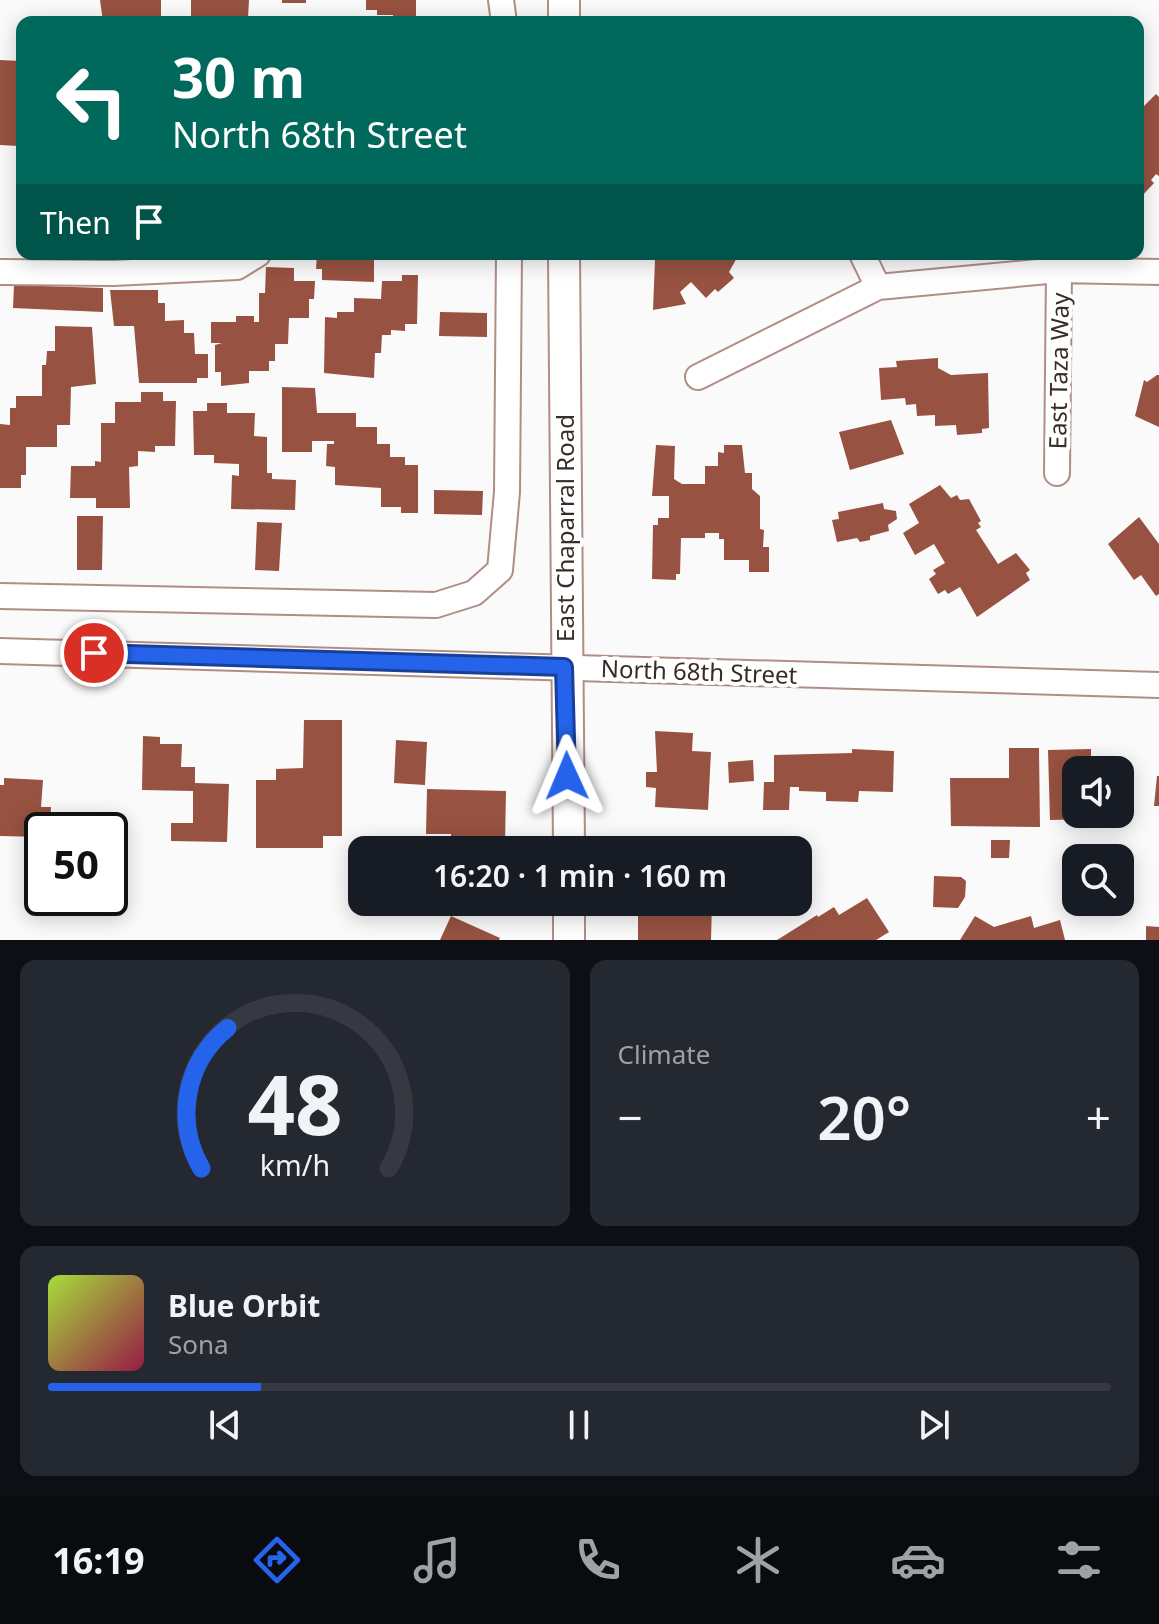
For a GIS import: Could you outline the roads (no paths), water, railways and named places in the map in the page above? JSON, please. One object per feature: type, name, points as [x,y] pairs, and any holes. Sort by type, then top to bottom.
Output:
[{"type":"main road","name":"East Chaparral Road","points":[[564,260],[564,667],[569,836]]},
{"type":"main road","points":[[569,916],[569,940]]},
{"type":"street","points":[[0,272],[113,273],[237,267],[248,260]]},
{"type":"street","points":[[0,596],[436,605],[474,593],[500,570],[507,492],[509,260]]},
{"type":"street","points":[[865,260],[878,287]]},
{"type":"street","points":[[698,377],[878,287],[1059,270],[1159,272]]},
{"type":"street","name":"East Taza Way","points":[[1057,473],[1059,270]]},
{"type":"street","name":"North 68th Street","points":[[0,651],[1159,685]]}]
